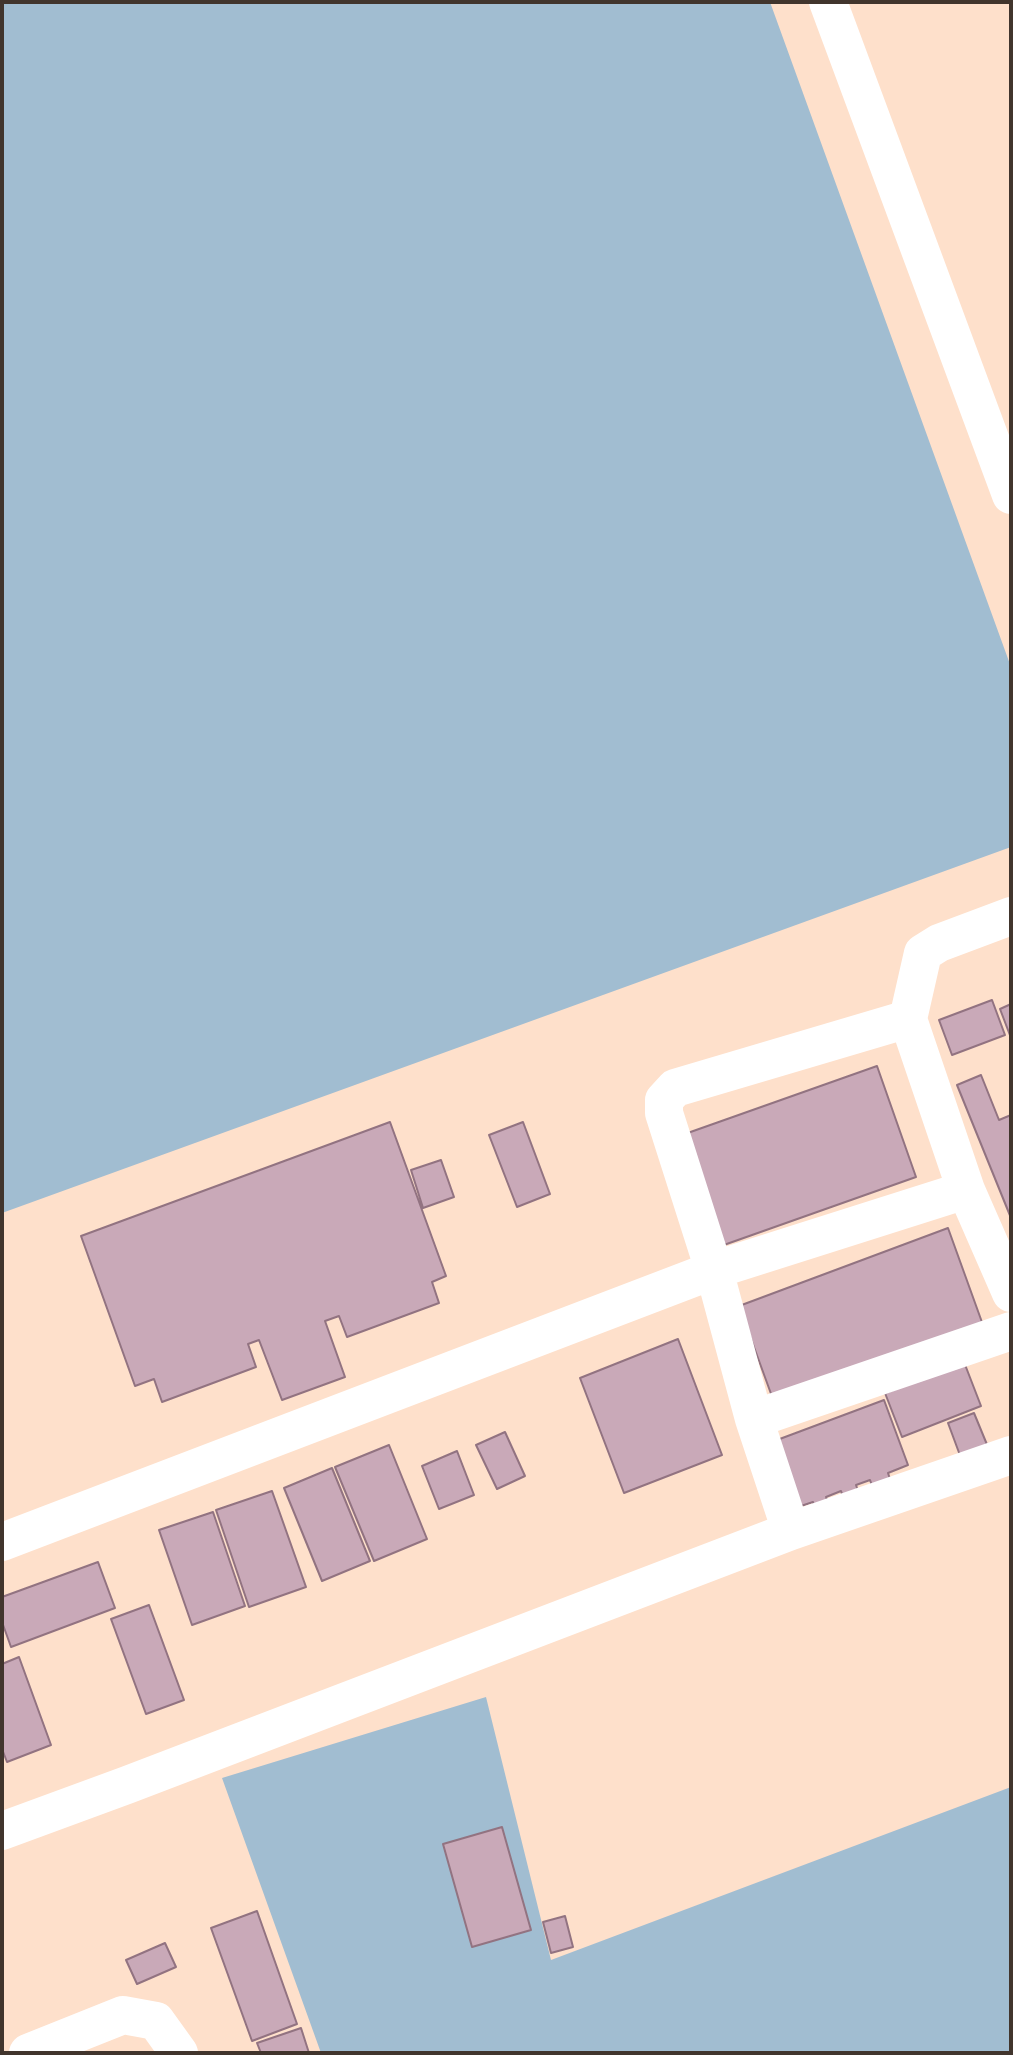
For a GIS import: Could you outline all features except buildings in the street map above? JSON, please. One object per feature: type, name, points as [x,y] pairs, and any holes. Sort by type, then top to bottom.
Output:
[{"type":"lane","points":[[828,2],[1011,495]]},
{"type":"lane","points":[[1011,916],[939,943],[923,953],[908,1018],[967,1190],[1011,1293]]},
{"type":"lane","points":[[791,1531],[754,1419],[714,1270],[664,1113],[664,1100],[675,1088],[908,1018]]},
{"type":"lane","points":[[2,1542],[714,1270],[967,1190]]},
{"type":"lane","points":[[754,1419],[1011,1331]]},
{"type":"lane","points":[[2,1831],[791,1531],[1011,1455]]},
{"type":"lane","points":[[28,2053],[67,2047],[123,2015],[156,2021],[179,2053]]},
{"type":"water","points":[[2,2],[770,2],[1011,667],[1011,847],[2,1213]]},
{"type":"water","points":[[486,1697],[551,1960],[1011,1787],[1011,2053],[321,2053],[222,1778]]}]
